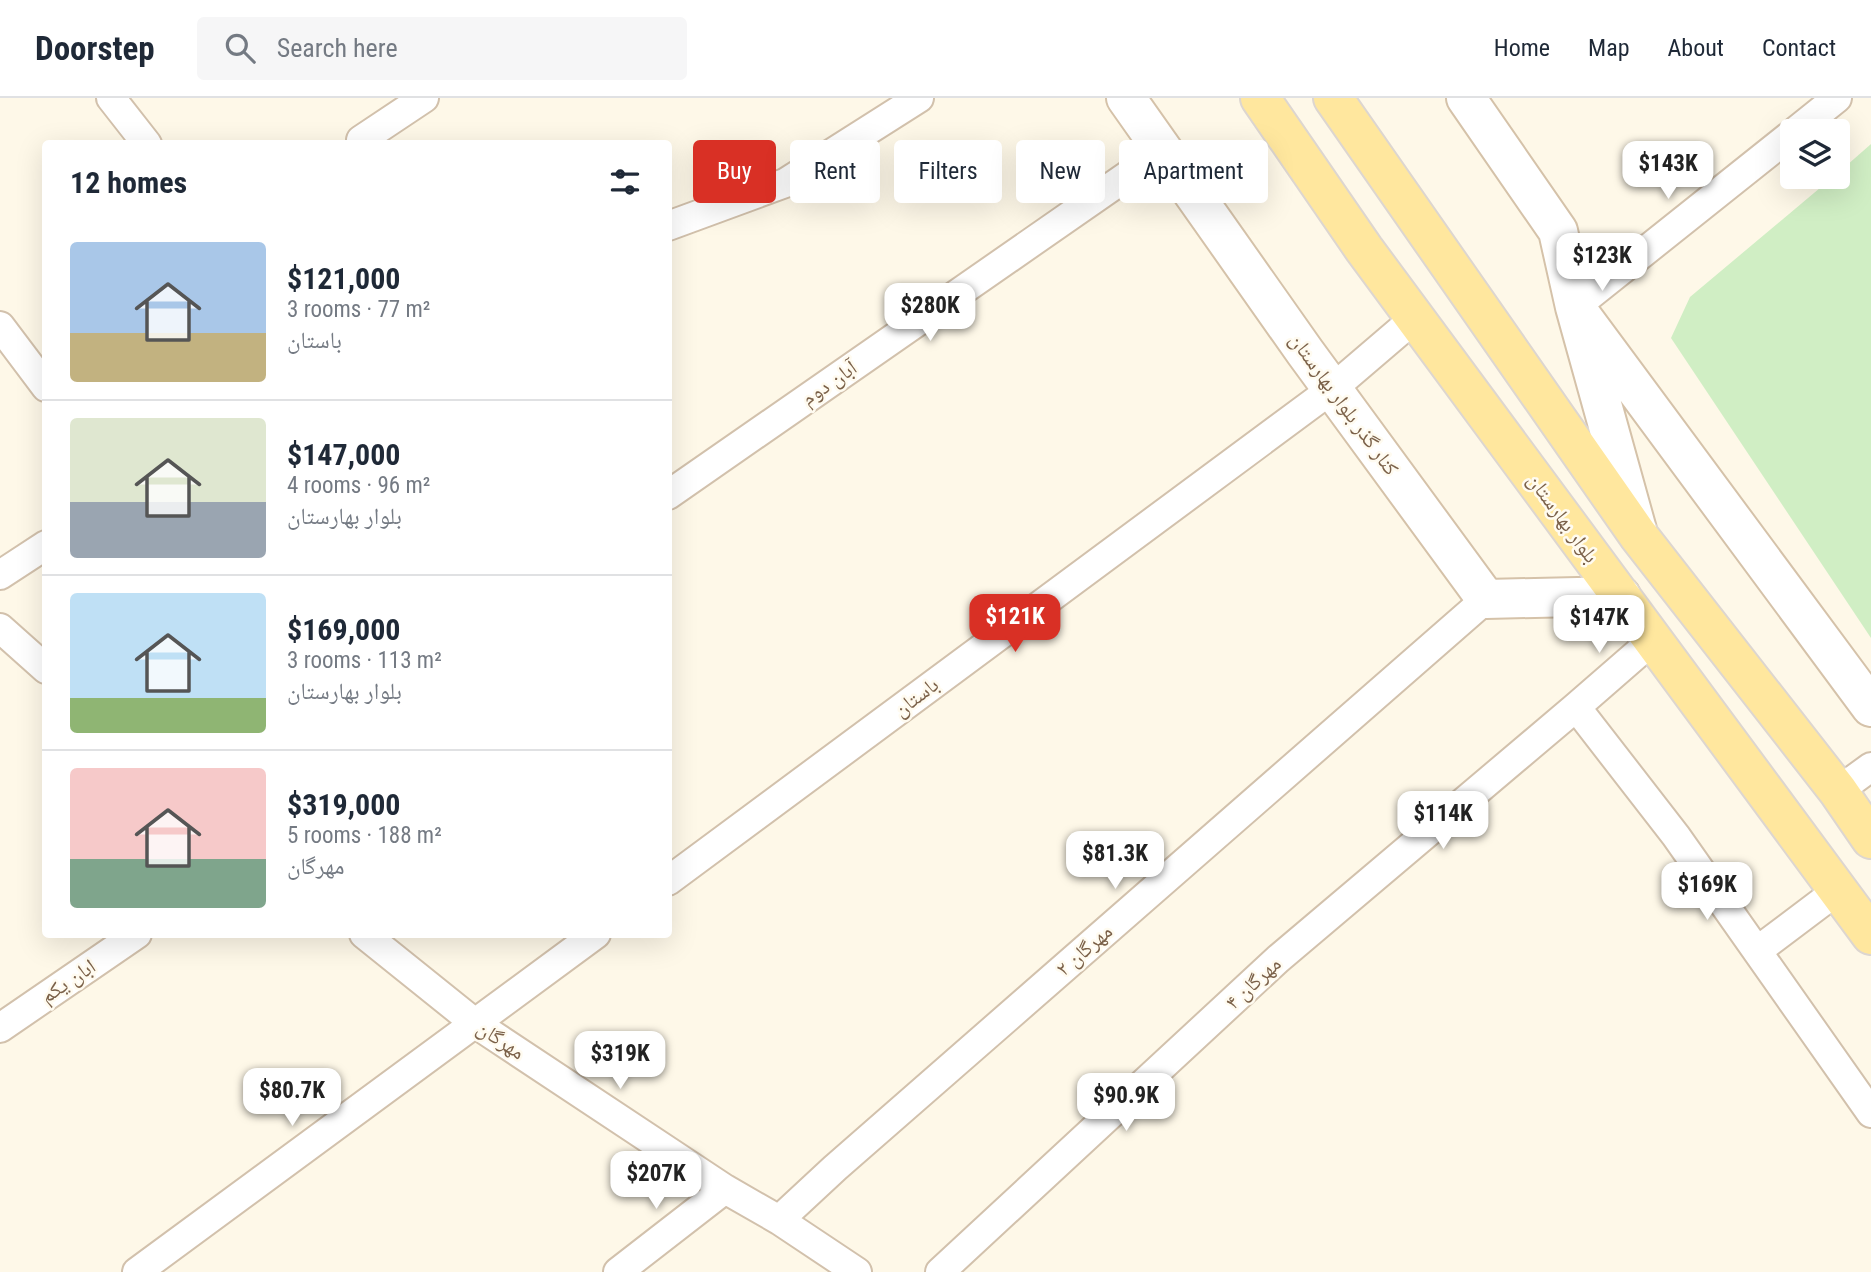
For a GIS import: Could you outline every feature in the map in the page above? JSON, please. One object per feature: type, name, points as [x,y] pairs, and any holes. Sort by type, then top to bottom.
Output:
[{"type":"main road","name":"کنار گذر بلوار بهارستان","points":[[1126,98],[1155,140]]},
{"type":"main road","name":"بلوار بهارستان","points":[[1260,98],[1364,249],[1871,935]]},
{"type":"main road","points":[[1333,98],[1638,535],[1838,791],[1871,839]]},
{"type":"main road","points":[[1466,98],[1558,231],[1575,307],[1638,535]]},
{"type":"main road","name":"کنار گذر بلوار بهارستان","points":[[1200,203],[1486,599]]},
{"type":"main road","points":[[1575,307],[1871,707]]},
{"type":"main road","points":[[1486,599],[1621,596]]},
{"type":"street","points":[[111,98],[144,140]]},
{"type":"street","points":[[361,140],[424,98]]},
{"type":"street","points":[[672,225],[785,183],[919,98]]},
{"type":"street","points":[[1811,119],[1837,98]]},
{"type":"street","points":[[1575,307],[1780,144]]},
{"type":"street","name":"آبان دوم","points":[[672,492],[1119,182]]},
{"type":"street","name":"باستان","points":[[672,878],[1332,388],[1415,318]]},
{"type":"street","points":[[0,326],[42,382]]},
{"type":"street","points":[[0,575],[42,548]]},
{"type":"street","name":"مهرگان ۲","points":[[779,1220],[845,1159],[1486,599]]},
{"type":"street","points":[[0,628],[42,665]]},
{"type":"street","name":"مهرگان ۴","points":[[940,1272],[1278,959],[1653,640]]},
{"type":"street","points":[[1576,707],[1676,836],[1871,1113]]},
{"type":"street","points":[[1838,791],[1871,767]]},
{"type":"street","points":[[1757,951],[1838,890]]},
{"type":"street","name":"ابان یکم","points":[[0,1028],[130,938]]},
{"type":"street","name":"مهرگان","points":[[369,938],[476,1024],[724,1189],[779,1220],[857,1272]]},
{"type":"street","points":[[137,1272],[591,938]]},
{"type":"street","points":[[618,1272],[724,1189]]},
{"type":"green space","points":[[1871,144],[1871,638],[1671,338],[1690,297],[1819,189],[1850,189],[1850,162]]}]
